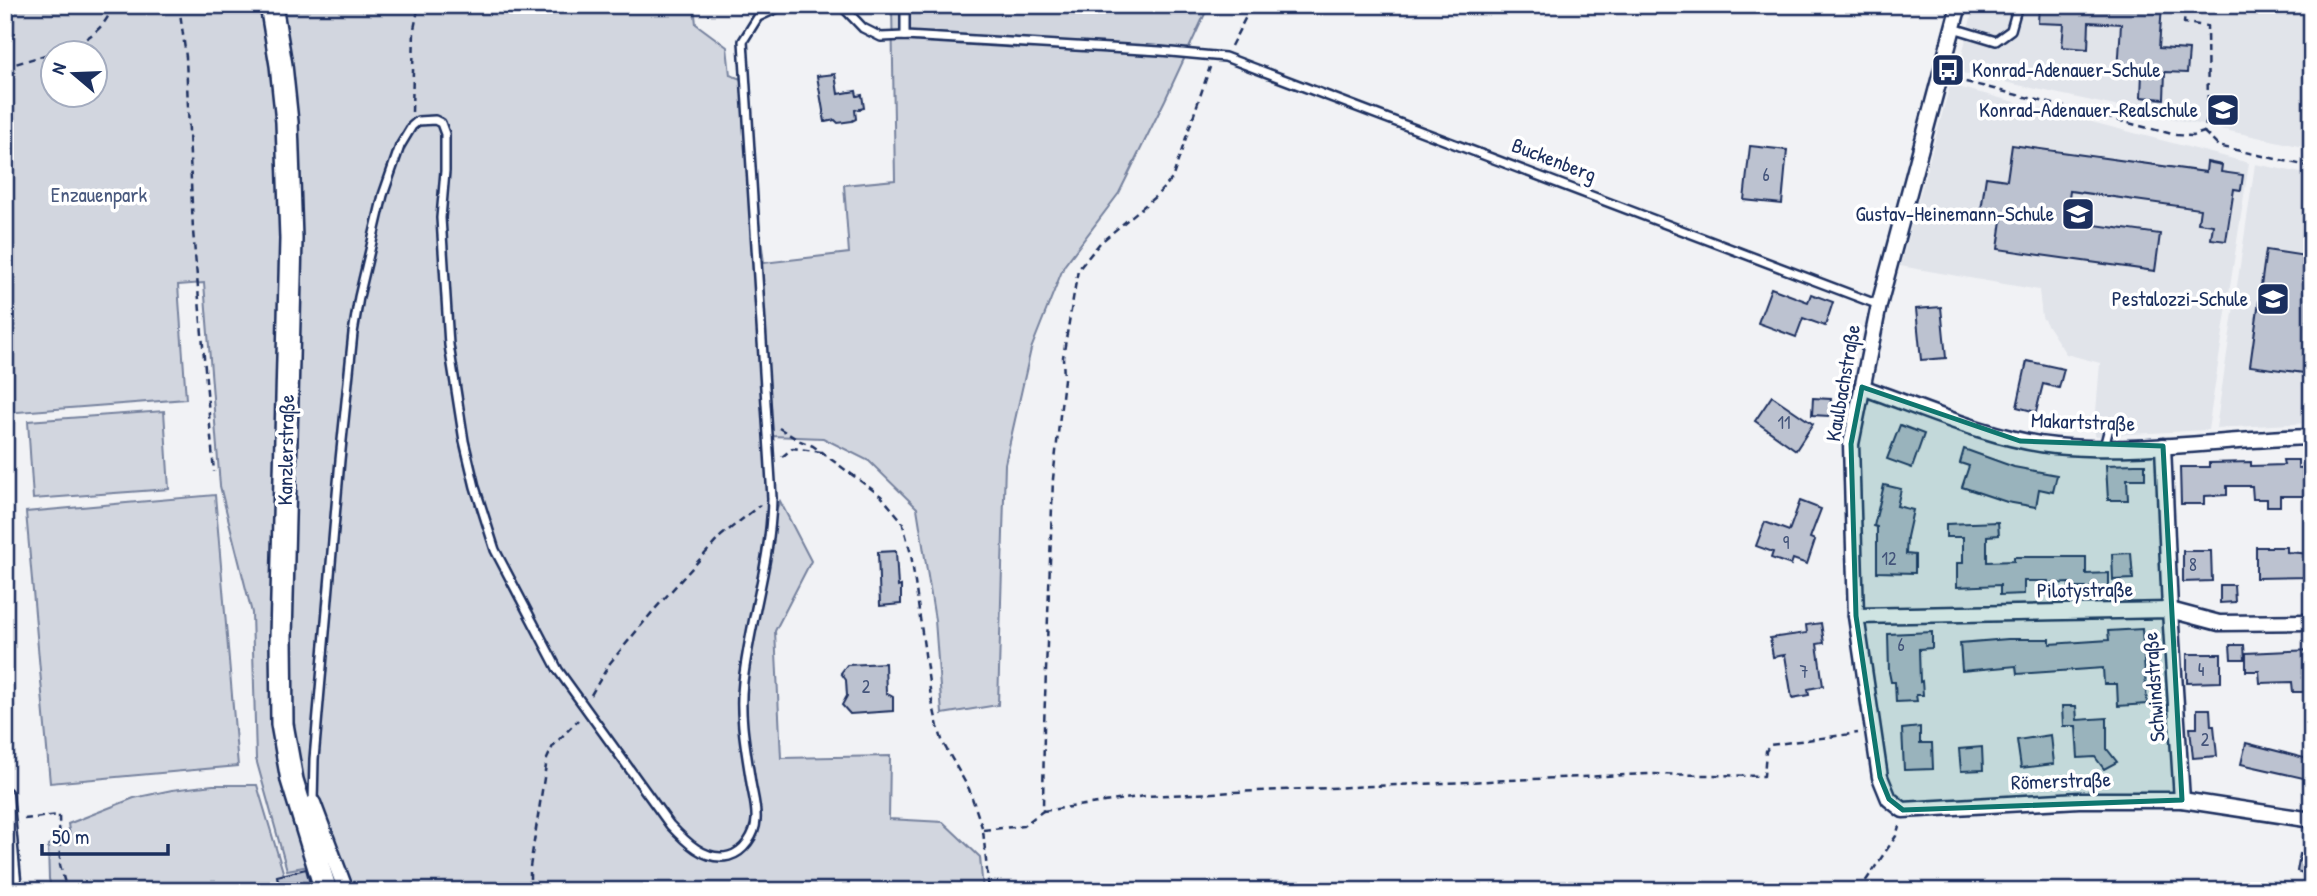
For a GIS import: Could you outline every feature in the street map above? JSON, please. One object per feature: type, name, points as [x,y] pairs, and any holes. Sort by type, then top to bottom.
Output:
[{"type":"main road","name":"Kanzlerstraße","points":[[271,5],[285,110],[290,201],[281,637],[282,724],[292,780],[326,891]]},
{"type":"street","name":"Kaulbachstraße","points":[[1903,810],[1889,799],[1880,777],[1856,616],[1851,444],[1879,305],[1959,5]]},
{"type":"street","name":"Makartstraße","points":[[1861,387],[2020,441],[2056,446],[2163,446],[2312,438]]},
{"type":"street","name":"Schwindstraße","points":[[2163,446],[2182,800]]},
{"type":"street","name":"Pilotystraße","points":[[1856,616],[2170,610],[2219,623],[2312,622]]},
{"type":"street","points":[[5,795],[14,891]]},
{"type":"street","name":"Römerstraße","points":[[1903,810],[2079,800],[2182,800],[2312,820]]},
{"type":"street","points":[[313,803],[346,891]]},
{"type":"lane","points":[[313,803],[314,759],[340,460],[359,297],[386,186],[400,146],[412,126],[423,119],[435,120],[441,123],[445,134],[441,218],[449,345],[459,416],[475,488],[495,550],[558,670],[670,825],[684,840],[703,853],[730,856],[745,847],[756,820],[744,736],[742,684],[766,563],[771,495],[743,41],[758,17],[784,5]]},
{"type":"lane","name":"Buckenberg","points":[[841,5],[863,28],[881,37],[905,36],[1225,57],[1879,305]]},
{"type":"lane","points":[[905,5],[905,36]]},
{"type":"lane","points":[[1952,28],[1996,41],[2011,30],[2018,5]]},
{"type":"lane","points":[[2104,447],[2109,428]]},
{"type":"path","points":[[84,38],[97,32],[111,13],[113,5]]},
{"type":"path","points":[[179,5],[186,57],[193,231],[214,472]]},
{"type":"path","points":[[412,126],[414,29],[419,5]]},
{"type":"path","points":[[1225,57],[1252,5]]},
{"type":"path","points":[[2186,5],[2184,23],[2207,26],[2208,114],[2204,132]]},
{"type":"path","points":[[1043,811],[1053,479],[1064,379],[1063,357],[1077,270],[1100,243],[1172,179],[1214,55]]},
{"type":"path","points":[[5,67],[38,57]]},
{"type":"path","points":[[1940,76],[2176,135],[2192,136],[2204,132]]},
{"type":"path","points":[[2306,166],[2312,122]]},
{"type":"path","points":[[2204,132],[2218,146],[2312,167]]},
{"type":"path","points":[[768,424],[784,429],[797,440],[821,452],[881,496],[902,521],[911,554],[931,697],[938,727],[943,743],[969,789],[983,830],[989,891]]},
{"type":"path","points":[[779,462],[793,448],[821,452]]},
{"type":"path","points":[[530,891],[530,867],[547,759],[553,746],[573,726],[610,663],[645,620],[722,536],[771,495]]},
{"type":"path","points":[[983,830],[1023,826],[1043,811],[1145,796],[1648,774],[1763,776],[1766,751],[1770,745],[1874,730]]},
{"type":"path","points":[[1859,891],[1896,836],[1903,810]]},
{"type":"path","points":[[8,821],[59,815],[60,865],[67,891]]},
{"type":"highlighted area","points":[[1862,387],[2020,441],[2163,446],[2182,800],[1903,810],[1889,799],[1880,777],[1856,616],[1851,444]]},
{"type":"shaded area","name":"Konrad-Adenauer-Realschule","points":[[1974,5],[2312,5],[2312,149],[1958,72]]},
{"type":"shaded area","name":"Gustav-Heinemann-Schule","points":[[1950,85],[2249,163],[2208,430],[2094,436],[2100,363],[2066,354],[2042,317],[2039,290],[1900,266]]},
{"type":"shaded area","name":"Pestalozzi-Schule","points":[[2255,164],[2312,175],[2312,423],[2216,428]]},
{"type":"green space","name":"Enzauenpark","points":[[5,5],[694,5],[696,24],[727,47],[730,75],[741,79],[764,263],[849,253],[844,185],[895,180],[892,5],[1209,5],[1119,193],[1064,266],[1031,349],[1005,464],[998,705],[942,714],[935,620],[917,508],[869,461],[823,438],[771,436],[772,519],[780,501],[811,561],[775,631],[781,758],[890,756],[889,819],[943,822],[980,857],[983,891],[336,891],[326,863],[287,870],[256,759],[252,613],[220,486],[204,283],[178,285],[186,399],[5,413]]},
{"type":"green space","points":[[164,411],[169,489],[33,499],[28,421]]},
{"type":"green space","points":[[215,495],[238,766],[50,783],[26,512]]},
{"type":"green space","points":[[213,785],[257,785],[284,875],[277,877],[281,891],[52,891],[48,845],[70,836],[68,824],[134,798]]},
{"type":"building","points":[[2039,5],[2162,5],[2159,48],[2189,50],[2187,73],[2165,72],[2164,99],[2141,97],[2142,73],[2118,71],[2121,24],[2089,22],[2088,49],[2062,47],[2064,24],[2038,23]]},
{"type":"building","points":[[835,74],[838,94],[856,91],[857,96],[862,95],[864,108],[855,110],[856,119],[852,121],[825,122],[817,76]]},
{"type":"building","points":[[2012,145],[2206,172],[2207,162],[2222,165],[2221,172],[2243,175],[2241,190],[2234,189],[2226,241],[2211,239],[2213,225],[2198,223],[2200,209],[2070,191],[2066,221],[2160,234],[2155,271],[1998,249],[2003,213],[1981,210],[1986,177],[2007,180]]},
{"type":"building","points":[[1750,146],[1787,150],[1782,204],[1744,200]]},
{"type":"building","points":[[2266,250],[2312,257],[2312,374],[2250,366]]},
{"type":"building","points":[[1771,288],[1808,302],[1811,294],[1833,302],[1825,326],[1803,318],[1796,337],[1758,323]]},
{"type":"building","points":[[1941,307],[1946,358],[1921,360],[1916,309]]},
{"type":"building","points":[[2027,361],[2064,369],[2059,388],[2043,384],[2036,412],[2017,407]]},
{"type":"building","points":[[1772,396],[1813,424],[1796,450],[1755,421]]},
{"type":"building","points":[[1813,398],[1831,399],[1829,416],[1812,415]]},
{"type":"building","points":[[1900,425],[1924,434],[1912,468],[1887,459]]},
{"type":"building","points":[[1964,449],[2014,467],[2057,475],[2053,492],[2039,489],[2036,507],[2007,502],[1962,487],[1969,466],[1960,463]]},
{"type":"building","points":[[2283,460],[2298,460],[2298,468],[2312,467],[2312,496],[2280,496],[2280,506],[2267,506],[2267,499],[2253,499],[2252,486],[2227,486],[2227,495],[2204,496],[2204,504],[2181,504],[2180,467],[2251,462],[2251,466],[2284,465]]},
{"type":"building","points":[[2145,464],[2145,479],[2127,479],[2128,500],[2108,500],[2106,465]]},
{"type":"building","points":[[1884,485],[1901,489],[1897,506],[1913,510],[1906,554],[1915,555],[1915,573],[1877,572],[1877,527],[1874,526]]},
{"type":"building","points":[[1800,501],[1821,509],[1810,538],[1815,540],[1807,564],[1793,559],[1791,565],[1771,558],[1773,552],[1756,546],[1765,522],[1789,531]]},
{"type":"building","points":[[1998,522],[1999,535],[1987,536],[1987,562],[2014,561],[2014,557],[2086,557],[2086,574],[2109,573],[2109,588],[2069,588],[2069,583],[2024,581],[2024,594],[2000,595],[2000,585],[1957,587],[1957,563],[1963,563],[1963,537],[1946,537],[1946,524]]},
{"type":"building","points":[[2256,547],[2287,547],[2287,552],[2312,554],[2312,577],[2256,578]]},
{"type":"building","points":[[896,551],[901,604],[880,606],[878,552]]},
{"type":"building","points":[[2183,551],[2211,551],[2212,581],[2183,582]]},
{"type":"building","points":[[2131,553],[2133,579],[2113,580],[2112,554]]},
{"type":"building","points":[[2220,585],[2234,585],[2235,602],[2220,603]]},
{"type":"building","points":[[1821,623],[1824,643],[1817,644],[1823,686],[1808,689],[1809,695],[1792,698],[1785,655],[1773,657],[1770,638],[1807,633],[1806,625]]},
{"type":"building","points":[[2142,629],[2147,704],[2118,706],[2117,684],[2104,684],[2103,668],[2017,674],[2016,666],[1962,671],[1960,643],[2008,639],[2050,639],[2050,644],[2109,640],[2108,631]]},
{"type":"building","points":[[1932,632],[1932,648],[1919,649],[1923,695],[1916,695],[1917,701],[1896,702],[1895,682],[1891,682],[1889,672],[1888,634]]},
{"type":"building","points":[[2230,645],[2244,645],[2245,659],[2231,659]]},
{"type":"building","points":[[2312,650],[2312,692],[2293,692],[2292,682],[2260,683],[2259,671],[2246,671],[2246,653]]},
{"type":"building","points":[[2187,654],[2221,654],[2221,682],[2187,683]]},
{"type":"building","points":[[885,663],[886,693],[893,697],[893,711],[850,714],[842,705],[847,696],[846,680],[841,673],[847,665]]},
{"type":"building","points":[[2062,706],[2076,706],[2077,720],[2107,718],[2107,749],[2117,762],[2104,769],[2095,757],[2078,758],[2076,726],[2063,726]]},
{"type":"building","points":[[2197,709],[2210,709],[2217,756],[2193,758],[2190,728],[2197,728]]},
{"type":"building","points":[[1920,727],[1920,743],[1932,743],[1933,769],[1904,770],[1902,729]]},
{"type":"building","points":[[2051,735],[2054,764],[2021,768],[2017,740]]},
{"type":"building","points":[[2246,743],[2312,760],[2312,780],[2241,764]]},
{"type":"building","points":[[1982,747],[1983,770],[1961,771],[1959,749]]},
{"type":"building","points":[[2300,854],[2312,856],[2309,875],[2297,871]]},
{"type":"building","points":[[306,869],[312,891],[281,891],[277,876]]},
{"type":"place","name":"Konrad-Adenauer-Schule","points":[[1948,70]]},
{"type":"place","name":"Konrad-Adenauer-Realschule","points":[[2223,110]]},
{"type":"place","name":"Gustav-Heinemann-Schule","points":[[2078,214]]},
{"type":"place","name":"Pestalozzi-Schule","points":[[2273,299]]}]
